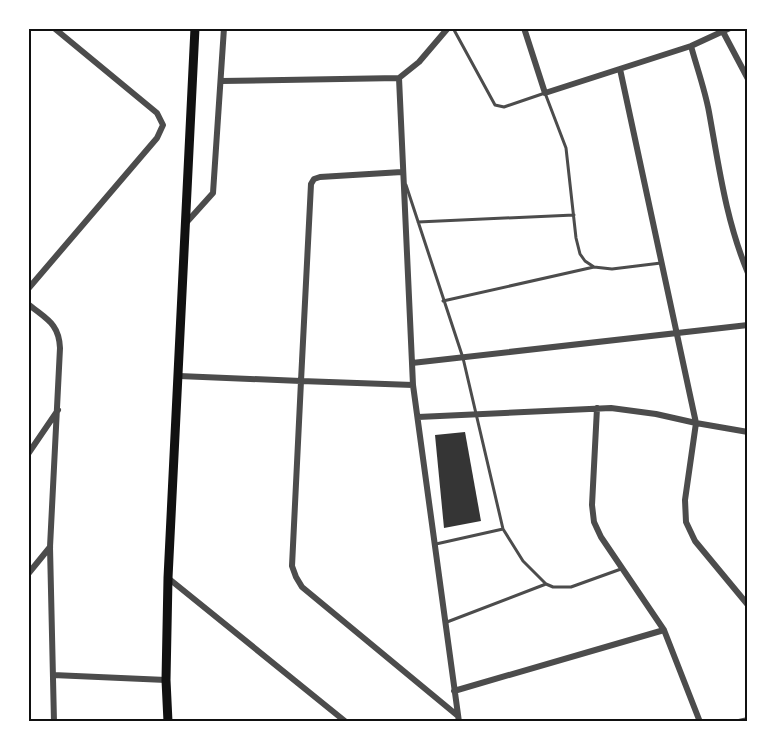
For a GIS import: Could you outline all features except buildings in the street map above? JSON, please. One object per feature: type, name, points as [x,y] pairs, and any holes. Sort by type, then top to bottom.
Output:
[{"type":"main road","points":[[168,722],[166,680],[168,578],[195,28]]},
{"type":"street","points":[[28,289],[157,138],[163,125],[157,113],[54,28]]},
{"type":"street","points":[[186,222],[213,193],[224,28]]},
{"type":"street","points":[[221,81],[399,78],[433,48],[448,28]]},
{"type":"street","points":[[524,28],[546,93],[691,46],[730,28]]},
{"type":"street","points":[[722,31],[747,79]]},
{"type":"street","points":[[691,46],[709,110],[728,213],[736,245],[747,273]]},
{"type":"street","points":[[620,69],[696,423],[685,500],[686,522],[695,541],[747,605]]},
{"type":"street","points":[[399,78],[413,385],[458,719]]},
{"type":"street","points":[[402,172],[320,177],[314,179],[311,184],[292,566],[302,587],[458,719]]},
{"type":"street","points":[[28,304],[52,323],[59,334],[58,410],[50,547],[54,722]]},
{"type":"street","points":[[411,363],[747,325]]},
{"type":"street","points":[[178,376],[413,385]]},
{"type":"street","points":[[597,408],[592,505],[594,522],[601,537],[663,630],[700,722]]},
{"type":"street","points":[[418,417],[597,408],[656,414],[747,432]]},
{"type":"street","points":[[28,454],[58,410]]},
{"type":"street","points":[[28,574],[50,547]]},
{"type":"street","points":[[168,578],[346,722]]},
{"type":"street","points":[[454,691],[663,630]]},
{"type":"street","points":[[53,675],[166,680]]},
{"type":"street","points":[[739,722],[747,720]]},
{"type":"lane","points":[[453,28],[495,105],[504,107],[546,93],[566,148],[580,254],[594,267]]},
{"type":"lane","points":[[402,172],[463,358],[503,530],[523,561],[546,584],[561,588],[572,587],[622,568]]},
{"type":"lane","points":[[418,222],[574,215]]},
{"type":"lane","points":[[443,301],[594,267],[612,269],[662,263]]},
{"type":"lane","points":[[435,545],[503,530]]},
{"type":"lane","points":[[445,622],[546,584]]}]
